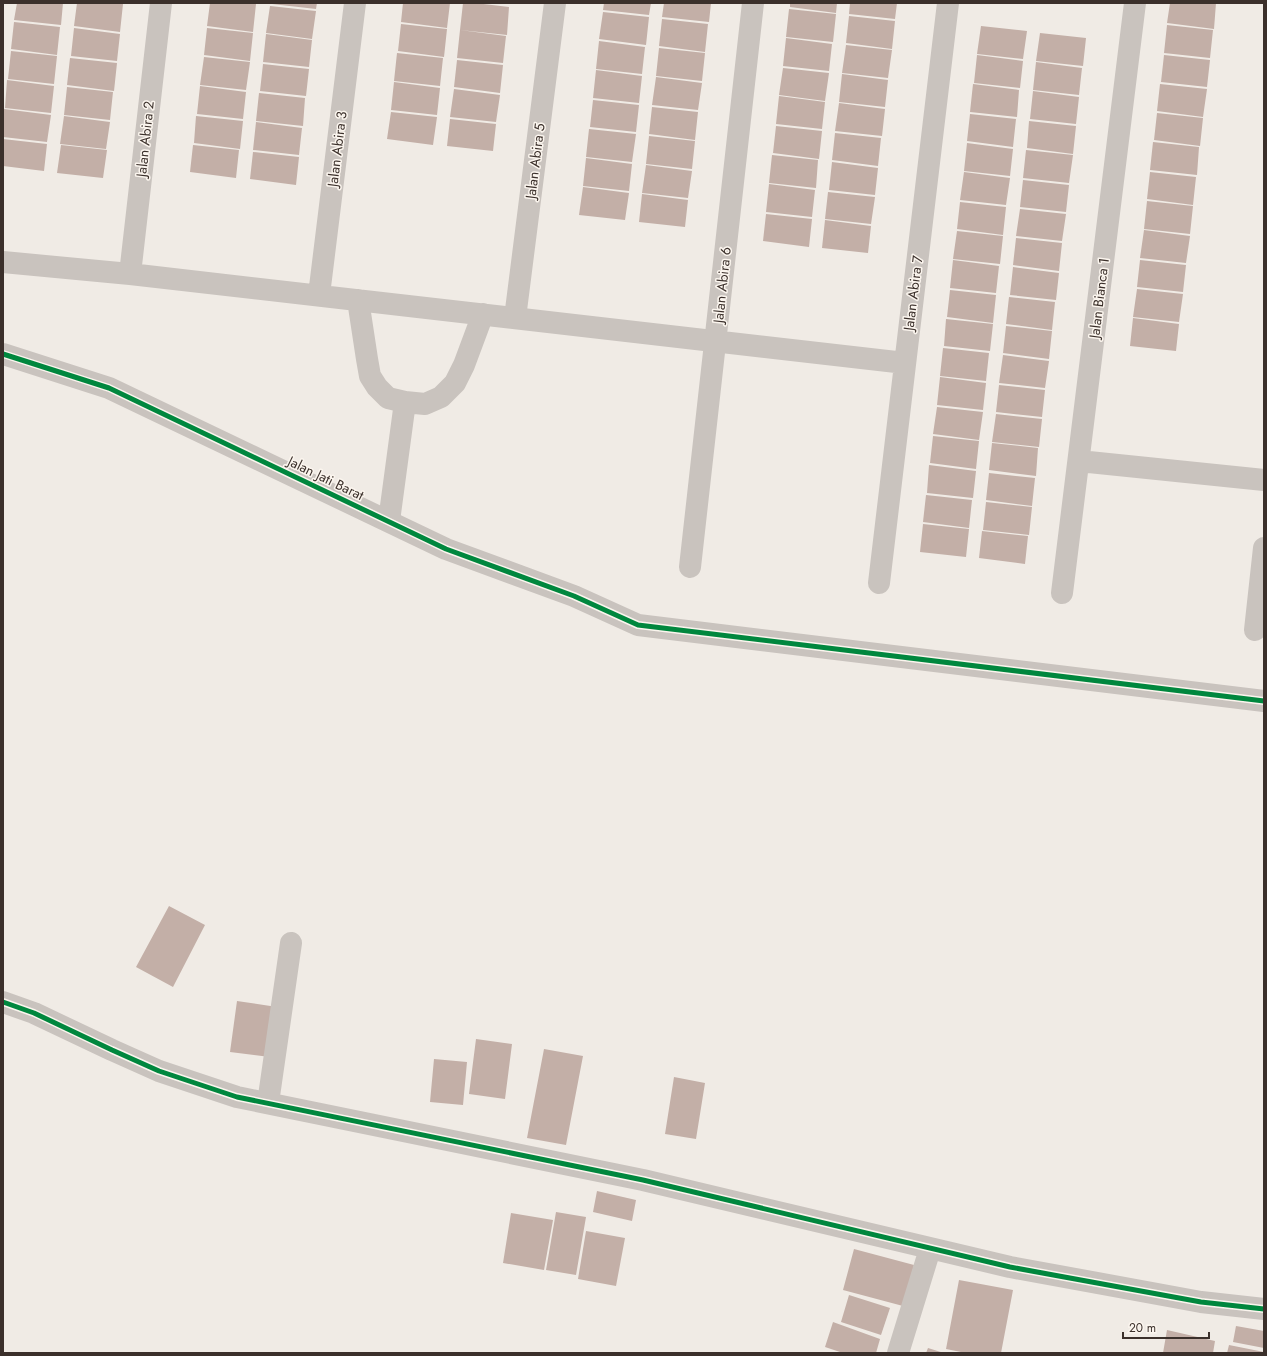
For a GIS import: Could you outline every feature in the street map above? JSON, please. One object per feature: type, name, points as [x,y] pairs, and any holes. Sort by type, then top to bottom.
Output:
[{"type":"street","name":"Jalan Abira 2","points":[[130,274],[161,3]]},
{"type":"street","name":"Jalan Abira 3","points":[[319,295],[355,3]]},
{"type":"street","name":"Jalan Abira 5","points":[[515,318],[555,3]]},
{"type":"street","name":"Jalan Abira 6","points":[[690,567],[753,3]]},
{"type":"street","name":"Jalan Abira 7","points":[[879,583],[948,3]]},
{"type":"street","name":"Jalan Bianca 1","points":[[1062,593],[1136,3]]},
{"type":"street","points":[[3,262],[130,274],[905,362]]},
{"type":"street","points":[[358,300],[366,359],[370,376],[377,387],[388,398],[405,402],[425,404],[442,397],[455,383],[464,365],[483,314]]},
{"type":"street","name":"Jalan Jati Barat","points":[[3,354],[109,388],[446,549],[574,596],[638,625],[1264,700]]},
{"type":"street","points":[[389,521],[405,402]]},
{"type":"street","points":[[1079,461],[1264,480]]},
{"type":"street","points":[[1255,630],[1264,548]]},
{"type":"street","points":[[268,1103],[292,943]]},
{"type":"street","points":[[3,1002],[34,1013],[159,1070],[237,1097],[643,1180],[1010,1267],[1201,1302],[1264,1309]]},
{"type":"street","points":[[898,1353],[930,1249]]},
{"type":"building","points":[[17,3],[63,3],[61,25],[14,20]]},
{"type":"building","points":[[77,3],[123,4],[120,32],[74,26]]},
{"type":"building","points":[[210,3],[256,4],[253,32],[207,26]]},
{"type":"building","points":[[272,3],[317,3],[316,9]]},
{"type":"building","points":[[403,3],[450,3],[447,28],[401,22]]},
{"type":"building","points":[[463,3],[509,7],[507,35],[460,30]]},
{"type":"building","points":[[604,3],[651,3],[649,15],[603,10]]},
{"type":"building","points":[[664,3],[711,3],[709,22],[662,17]]},
{"type":"building","points":[[790,3],[837,3],[836,13],[790,7]]},
{"type":"building","points":[[850,3],[897,3],[895,19],[849,14]]},
{"type":"building","points":[[1170,3],[1216,3],[1214,29],[1167,23]]},
{"type":"building","points":[[270,6],[316,11],[312,39],[266,33]]},
{"type":"building","points":[[789,9],[836,14],[833,42],[786,37]]},
{"type":"building","points":[[603,12],[649,17],[646,45],[599,39]]},
{"type":"building","points":[[849,16],[895,21],[892,49],[846,43]]},
{"type":"building","points":[[662,19],[708,24],[705,52],[659,46]]},
{"type":"building","points":[[14,22],[60,27],[57,55],[11,49]]},
{"type":"building","points":[[401,24],[447,29],[444,57],[398,51]]},
{"type":"building","points":[[1167,25],[1213,30],[1210,58],[1164,53]]},
{"type":"building","points":[[981,26],[1027,31],[1023,59],[977,54]]},
{"type":"building","points":[[74,28],[120,34],[117,61],[71,56]]},
{"type":"building","points":[[207,28],[253,33],[250,61],[204,55]]},
{"type":"building","points":[[460,30],[506,36],[503,63],[457,58]]},
{"type":"building","points":[[1040,33],[1086,38],[1083,66],[1036,61]]},
{"type":"building","points":[[266,34],[312,40],[309,67],[263,62]]},
{"type":"building","points":[[786,38],[832,44],[829,71],[783,66]]},
{"type":"building","points":[[599,41],[645,47],[642,74],[596,69]]},
{"type":"building","points":[[846,45],[892,50],[888,78],[842,73]]},
{"type":"building","points":[[659,48],[705,53],[702,81],[656,76]]},
{"type":"building","points":[[11,51],[57,56],[54,84],[8,79]]},
{"type":"building","points":[[397,53],[443,58],[440,86],[394,81]]},
{"type":"building","points":[[977,55],[1023,61],[1020,88],[974,83]]},
{"type":"building","points":[[1164,55],[1210,60],[1207,87],[1161,82]]},
{"type":"building","points":[[204,57],[250,62],[246,90],[200,85]]},
{"type":"building","points":[[70,58],[117,63],[114,91],[67,85]]},
{"type":"building","points":[[457,60],[503,65],[500,93],[454,87]]},
{"type":"building","points":[[1036,62],[1082,68],[1079,95],[1033,90]]},
{"type":"building","points":[[263,64],[309,69],[306,96],[260,91]]},
{"type":"building","points":[[783,68],[829,73],[825,101],[779,95]]},
{"type":"building","points":[[596,70],[642,76],[639,103],[593,98]]},
{"type":"building","points":[[842,74],[888,80],[885,107],[839,102]]},
{"type":"building","points":[[656,77],[702,83],[698,110],[652,105]]},
{"type":"building","points":[[7,80],[54,86],[51,113],[5,108]]},
{"type":"building","points":[[394,82],[440,88],[437,115],[391,110]]},
{"type":"building","points":[[973,84],[1019,90],[1017,117],[970,112]]},
{"type":"building","points":[[1160,84],[1207,89],[1203,117],[1157,111]]},
{"type":"building","points":[[200,86],[246,92],[243,119],[197,114]]},
{"type":"building","points":[[67,87],[113,92],[110,120],[64,115]]},
{"type":"building","points":[[454,89],[500,95],[496,122],[450,117]]},
{"type":"building","points":[[1033,91],[1079,97],[1076,124],[1030,119]]},
{"type":"building","points":[[259,93],[305,98],[303,126],[256,121]]},
{"type":"building","points":[[779,96],[825,102],[822,129],[776,124]]},
{"type":"building","points":[[593,100],[639,105],[636,132],[590,127]]},
{"type":"building","points":[[839,103],[885,109],[882,136],[835,131]]},
{"type":"building","points":[[652,107],[698,112],[695,140],[649,134]]},
{"type":"building","points":[[4,109],[51,115],[47,142],[3,137]]},
{"type":"building","points":[[391,112],[437,117],[433,145],[387,139]]},
{"type":"building","points":[[1157,113],[1203,118],[1200,146],[1154,140]]},
{"type":"building","points":[[970,114],[1016,119],[1013,147],[967,141]]},
{"type":"building","points":[[64,116],[110,122],[106,149],[60,144]]},
{"type":"building","points":[[196,116],[243,121],[240,149],[194,143]]},
{"type":"building","points":[[450,119],[496,124],[493,151],[447,146]]},
{"type":"building","points":[[1029,121],[1076,126],[1073,154],[1027,148]]},
{"type":"building","points":[[256,122],[302,128],[299,155],[253,150]]},
{"type":"building","points":[[776,126],[822,131],[819,159],[773,153]]},
{"type":"building","points":[[589,129],[636,134],[632,162],[586,157]]},
{"type":"building","points":[[835,133],[881,138],[878,166],[832,160]]},
{"type":"building","points":[[649,136],[695,141],[692,169],[646,164]]},
{"type":"building","points":[[3,139],[47,144],[44,171],[3,166]]},
{"type":"building","points":[[1153,142],[1199,147],[1197,175],[1150,170]]},
{"type":"building","points":[[967,143],[1013,149],[1010,176],[964,171]]},
{"type":"building","points":[[61,145],[107,150],[103,178],[57,173]]},
{"type":"building","points":[[193,145],[239,150],[236,178],[190,172]]},
{"type":"building","points":[[1026,150],[1073,155],[1069,183],[1023,178]]},
{"type":"building","points":[[253,152],[299,157],[296,185],[250,179]]},
{"type":"building","points":[[772,155],[818,160],[816,188],[769,183]]},
{"type":"building","points":[[586,158],[632,164],[629,191],[583,186]]},
{"type":"building","points":[[832,162],[878,168],[875,195],[829,190]]},
{"type":"building","points":[[646,165],[692,171],[688,198],[642,193]]},
{"type":"building","points":[[964,172],[1010,178],[1006,205],[960,200]]},
{"type":"building","points":[[1150,172],[1196,177],[1193,205],[1147,199]]},
{"type":"building","points":[[1023,180],[1069,185],[1066,212],[1020,207]]},
{"type":"building","points":[[769,184],[815,190],[812,217],[766,212]]},
{"type":"building","points":[[583,187],[629,193],[625,220],[579,215]]},
{"type":"building","points":[[828,192],[875,197],[871,224],[825,219]]},
{"type":"building","points":[[642,194],[688,200],[685,227],[639,222]]},
{"type":"building","points":[[1147,201],[1193,206],[1190,234],[1144,229]]},
{"type":"building","points":[[960,202],[1006,207],[1003,235],[957,229]]},
{"type":"building","points":[[1020,209],[1066,214],[1062,241],[1016,236]]},
{"type":"building","points":[[766,214],[812,219],[809,247],[763,241]]},
{"type":"building","points":[[825,220],[871,226],[868,253],[822,248]]},
{"type":"building","points":[[1144,230],[1190,236],[1186,263],[1140,258]]},
{"type":"building","points":[[957,231],[1003,236],[1000,264],[953,259]]},
{"type":"building","points":[[1016,238],[1062,243],[1059,271],[1013,265]]},
{"type":"building","points":[[953,260],[999,266],[996,293],[950,288]]},
{"type":"building","points":[[1140,260],[1186,265],[1183,292],[1137,287]]},
{"type":"building","points":[[1013,267],[1059,273],[1056,300],[1010,295]]},
{"type":"building","points":[[1137,289],[1183,294],[1179,322],[1133,317]]},
{"type":"building","points":[[950,290],[996,295],[993,323],[947,317]]},
{"type":"building","points":[[1009,297],[1055,302],[1052,330],[1006,324]]},
{"type":"building","points":[[1133,318],[1179,324],[1176,351],[1130,346]]},
{"type":"building","points":[[946,319],[993,324],[990,351],[944,346]]},
{"type":"building","points":[[1006,326],[1052,331],[1049,359],[1003,353]]},
{"type":"building","points":[[943,348],[989,353],[986,381],[940,376]]},
{"type":"building","points":[[1003,355],[1049,361],[1045,388],[999,383]]},
{"type":"building","points":[[940,377],[986,383],[983,410],[937,405]]},
{"type":"building","points":[[999,385],[1045,390],[1042,417],[996,412]]},
{"type":"building","points":[[937,407],[983,412],[979,440],[933,434]]},
{"type":"building","points":[[996,414],[1042,419],[1039,447],[992,442]]},
{"type":"building","points":[[933,436],[979,441],[976,469],[930,463]]},
{"type":"building","points":[[992,443],[1038,448],[1036,476],[989,470]]},
{"type":"building","points":[[929,465],[976,471],[973,498],[927,493]]},
{"type":"building","points":[[989,473],[1035,478],[1032,506],[986,500]]},
{"type":"building","points":[[926,495],[972,500],[969,528],[923,522]]},
{"type":"building","points":[[986,502],[1032,507],[1029,535],[983,530]]},
{"type":"building","points":[[923,524],[969,529],[966,557],[920,552]]},
{"type":"building","points":[[982,531],[1028,536],[1025,564],[979,558]]},
{"type":"building","points":[[169,906],[205,925],[173,987],[136,967]]},
{"type":"building","points":[[237,1001],[277,1007],[270,1057],[230,1052]]},
{"type":"building","points":[[476,1039],[512,1044],[505,1099],[469,1094]]},
{"type":"building","points":[[544,1049],[583,1056],[566,1145],[527,1138]]},
{"type":"building","points":[[434,1059],[467,1062],[463,1105],[430,1102]]},
{"type":"building","points":[[674,1077],[705,1083],[696,1139],[665,1134]]},
{"type":"building","points":[[597,1191],[636,1200],[632,1221],[593,1212]]},
{"type":"building","points":[[556,1212],[586,1217],[576,1275],[546,1270]]},
{"type":"building","points":[[511,1213],[553,1220],[544,1270],[503,1263]]},
{"type":"building","points":[[586,1231],[625,1238],[616,1286],[578,1279]]},
{"type":"building","points":[[854,1249],[914,1265],[903,1306],[843,1290]]},
{"type":"building","points":[[959,1280],[1013,1290],[1001,1353],[966,1353],[946,1349]]},
{"type":"building","points":[[849,1295],[890,1308],[881,1335],[841,1322]]},
{"type":"building","points":[[833,1322],[880,1339],[876,1353],[843,1353],[825,1347]]},
{"type":"building","points":[[1236,1326],[1264,1331],[1264,1348],[1233,1342]]},
{"type":"building","points":[[1167,1330],[1215,1341],[1213,1353],[1163,1353]]},
{"type":"building","points":[[1229,1345],[1264,1352],[1264,1353],[1227,1353]]},
{"type":"building","points":[[928,1348],[944,1353],[926,1353]]},
{"type":"cycle path","points":[[3,354],[109,388],[446,549],[574,596],[638,625],[1264,701]]},
{"type":"cycle path","points":[[3,1002],[34,1013],[159,1071],[237,1097],[643,1180],[1010,1267],[1201,1302],[1264,1309]]}]
